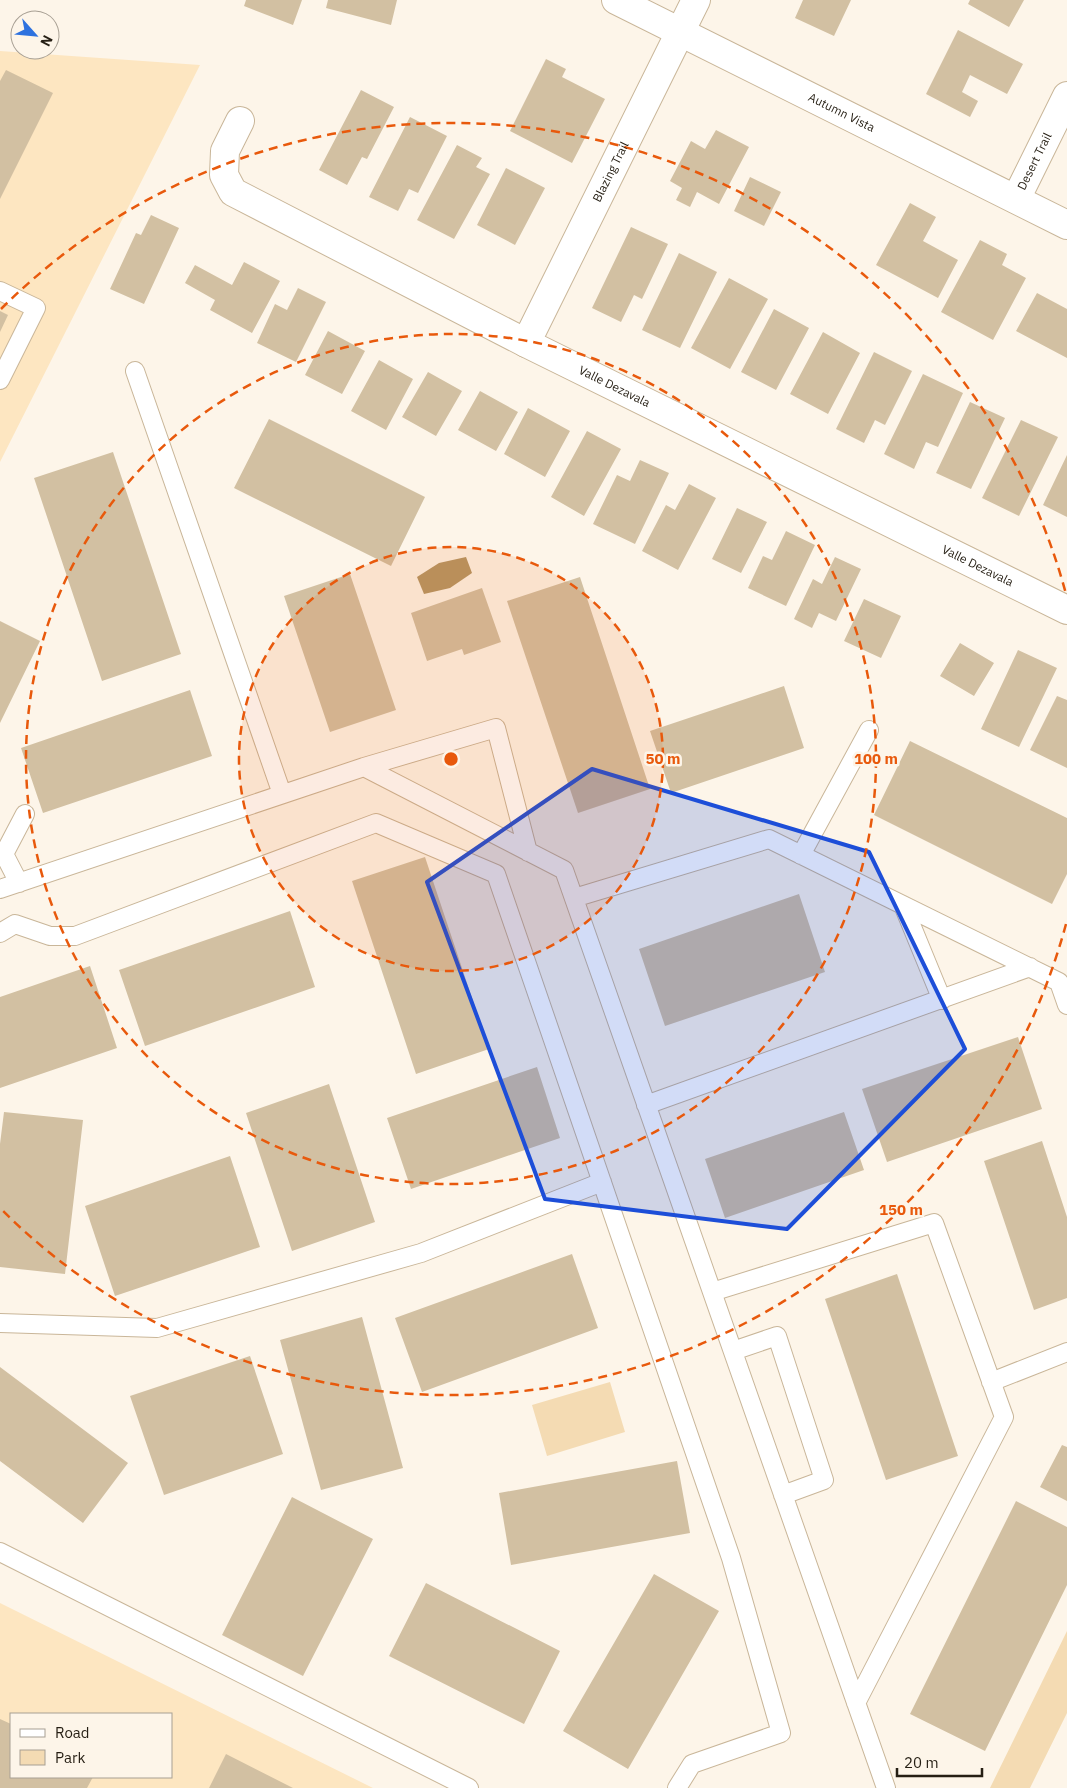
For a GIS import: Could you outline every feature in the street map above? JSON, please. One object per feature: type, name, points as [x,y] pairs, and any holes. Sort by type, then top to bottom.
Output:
[{"type":"street","name":"Autumn Vista","points":[[616,0],[1067,225]]},
{"type":"street","name":"Blazing Trail","points":[[526,343],[696,0]]},
{"type":"street","name":"Desert Trail","points":[[1016,199],[1067,96]]},
{"type":"street","name":"Valle Dezavala","points":[[240,121],[224,151],[224,175],[233,192],[526,343],[1067,610]]},
{"type":"lane","points":[[0,291],[36,308],[0,380]]},
{"type":"lane","points":[[135,371],[282,794]]},
{"type":"lane","points":[[0,889],[364,766],[496,728],[528,852]]},
{"type":"lane","points":[[801,855],[869,730]]},
{"type":"lane","points":[[364,766],[564,870],[886,1788]]},
{"type":"lane","points":[[19,883],[4,854],[25,814]]},
{"type":"lane","points":[[0,933],[16,924],[50,936],[75,936],[376,823],[496,874],[731,1558],[781,1733],[692,1764],[677,1788]]},
{"type":"lane","points":[[574,898],[770,839],[1059,982],[1067,1005]]},
{"type":"lane","points":[[904,905],[942,1000]]},
{"type":"lane","points":[[646,1106],[1030,967]]},
{"type":"lane","points":[[0,1323],[157,1328],[422,1253],[602,1182]]},
{"type":"lane","points":[[712,1292],[934,1223],[1004,1416],[856,1703]]},
{"type":"lane","points":[[733,1351],[777,1336],[824,1480],[783,1495]]},
{"type":"lane","points":[[991,1382],[1067,1352]]},
{"type":"lane","points":[[0,1552],[469,1788]]},
{"type":"highlighted area","points":[[592,769],[869,852],[965,1049],[787,1229],[545,1199],[427,882]]},
{"type":"shaded area","points":[[0,51],[10,52],[10,60],[60,60],[60,55],[200,65],[0,462]]},
{"type":"shaded area","points":[[466,557],[472,573],[450,588],[424,594],[417,577],[439,563]]},
{"type":"shaded area","points":[[0,1603],[373,1788],[0,1788]]},
{"type":"green space","points":[[610,1382],[625,1432],[547,1456],[532,1405]]},
{"type":"green space","points":[[1067,1631],[1067,1713],[1030,1788],[990,1788]]},
{"type":"building","points":[[246,0],[302,0],[293,25],[244,6]]},
{"type":"building","points":[[328,0],[397,0],[391,25],[326,8]]},
{"type":"building","points":[[803,0],[851,0],[834,36],[795,18]]},
{"type":"building","points":[[970,0],[1024,0],[1009,27],[968,4]]},
{"type":"building","points":[[958,30],[1023,64],[1007,94],[970,75],[962,92],[978,101],[970,117],[926,94]]},
{"type":"building","points":[[546,59],[566,69],[562,77],[605,99],[572,163],[510,131]]},
{"type":"building","points":[[6,70],[53,93],[0,199],[0,81]]},
{"type":"building","points":[[361,90],[394,107],[367,159],[362,157],[347,185],[319,170]]},
{"type":"building","points":[[410,117],[447,136],[418,193],[409,189],[398,211],[369,197]]},
{"type":"building","points":[[716,130],[749,147],[719,204],[697,192],[690,207],[676,200],[682,188],[670,181],[691,141],[705,149]]},
{"type":"building","points":[[457,145],[482,158],[476,167],[490,174],[454,239],[417,220]]},
{"type":"building","points":[[506,168],[545,188],[515,245],[477,225]]},
{"type":"building","points":[[750,177],[781,192],[764,226],[734,211]]},
{"type":"building","points":[[910,203],[936,217],[923,241],[958,260],[938,298],[876,265]]},
{"type":"building","points":[[151,215],[179,228],[144,304],[110,289],[136,233],[141,235]]},
{"type":"building","points":[[631,227],[668,244],[642,299],[634,295],[621,322],[592,308]]},
{"type":"building","points":[[980,240],[1007,254],[1002,265],[1026,278],[993,340],[941,312]]},
{"type":"building","points":[[679,253],[717,272],[680,348],[642,330]]},
{"type":"building","points":[[244,262],[280,281],[252,333],[210,310],[215,300],[185,283],[195,265],[232,285]]},
{"type":"building","points":[[729,278],[768,299],[730,369],[691,348]]},
{"type":"building","points":[[298,288],[326,302],[296,362],[257,343],[275,304],[287,310]]},
{"type":"building","points":[[1037,293],[1067,309],[1067,358],[1016,331]]},
{"type":"building","points":[[774,309],[809,328],[776,390],[741,372]]},
{"type":"building","points":[[0,311],[8,315],[0,332]]},
{"type":"building","points":[[328,331],[365,351],[342,394],[305,375]]},
{"type":"building","points":[[823,332],[860,353],[828,414],[790,394]]},
{"type":"building","points":[[874,352],[912,371],[885,425],[875,420],[864,443],[836,429]]},
{"type":"building","points":[[379,360],[413,379],[386,430],[351,411]]},
{"type":"building","points":[[428,372],[462,391],[436,436],[402,417]]},
{"type":"building","points":[[923,374],[963,393],[938,447],[926,442],[914,469],[884,454]]},
{"type":"building","points":[[480,391],[518,412],[496,451],[458,430]]},
{"type":"building","points":[[970,402],[1005,418],[971,489],[936,473]]},
{"type":"building","points":[[528,408],[570,431],[545,477],[504,454]]},
{"type":"building","points":[[269,419],[425,497],[391,566],[234,488]]},
{"type":"building","points":[[1021,420],[1058,437],[1019,516],[982,498]]},
{"type":"building","points":[[587,431],[621,449],[584,516],[551,497]]},
{"type":"building","points":[[113,452],[181,654],[102,681],[34,478]]},
{"type":"building","points":[[1067,455],[1067,517],[1043,505]]},
{"type":"building","points":[[640,460],[669,473],[635,544],[593,524],[617,475],[630,481]]},
{"type":"building","points":[[689,484],[716,498],[678,570],[642,551],[666,505],[675,510]]},
{"type":"building","points":[[737,508],[767,522],[741,573],[712,559]]},
{"type":"building","points":[[786,531],[815,545],[786,606],[748,588],[763,556],[772,560]]},
{"type":"building","points":[[835,557],[861,569],[836,621],[819,613],[812,628],[794,619],[813,579],[822,584]]},
{"type":"building","points":[[350,574],[396,710],[330,732],[284,596]]},
{"type":"building","points":[[580,577],[650,789],[578,813],[507,601]]},
{"type":"building","points":[[482,588],[501,642],[464,655],[462,649],[427,661],[411,613]]},
{"type":"building","points":[[864,599],[901,616],[881,658],[844,641]]},
{"type":"building","points":[[0,621],[40,641],[0,723]]},
{"type":"building","points":[[960,643],[994,663],[974,696],[940,676]]},
{"type":"building","points":[[1018,650],[1057,668],[1019,747],[981,729]]},
{"type":"building","points":[[784,686],[804,748],[671,793],[650,731]]},
{"type":"building","points":[[190,690],[212,756],[43,813],[21,748]]},
{"type":"building","points":[[1057,696],[1067,700],[1067,768],[1030,750]]},
{"type":"building","points":[[910,741],[1067,818],[1067,874],[1052,904],[874,815]]},
{"type":"building","points":[[425,857],[489,1049],[416,1074],[352,881]]},
{"type":"building","points":[[799,894],[825,972],[665,1026],[639,949]]},
{"type":"building","points":[[290,911],[315,987],[145,1046],[119,970]]},
{"type":"building","points":[[90,966],[117,1048],[0,1088],[0,997]]},
{"type":"building","points":[[1018,1037],[1042,1109],[887,1162],[862,1089]]},
{"type":"building","points":[[537,1067],[560,1138],[411,1189],[387,1118]]},
{"type":"building","points":[[329,1084],[375,1222],[292,1251],[246,1113]]},
{"type":"building","points":[[4,1112],[83,1120],[65,1274],[0,1267],[0,1144]]},
{"type":"building","points":[[844,1112],[864,1170],[725,1218],[705,1159]]},
{"type":"building","points":[[1042,1141],[1067,1217],[1067,1298],[1034,1310],[984,1161]]},
{"type":"building","points":[[230,1156],[260,1247],[115,1296],[85,1206]]},
{"type":"building","points":[[572,1254],[598,1328],[422,1392],[395,1318]]},
{"type":"building","points":[[897,1274],[958,1456],[886,1480],[825,1299]]},
{"type":"building","points":[[362,1317],[403,1468],[321,1490],[280,1340]]},
{"type":"building","points":[[250,1356],[283,1454],[164,1495],[130,1396]]},
{"type":"building","points":[[0,1367],[128,1463],[83,1523],[0,1461]]},
{"type":"building","points":[[1062,1445],[1067,1447],[1067,1501],[1040,1487]]},
{"type":"building","points":[[677,1461],[690,1533],[511,1565],[499,1493]]},
{"type":"building","points":[[292,1497],[373,1539],[303,1676],[222,1635]]},
{"type":"building","points":[[1016,1501],[1067,1527],[1067,1585],[985,1751],[910,1714]]},
{"type":"building","points":[[654,1574],[719,1611],[628,1769],[563,1731]]},
{"type":"building","points":[[426,1583],[560,1651],[524,1724],[389,1656]]},
{"type":"building","points":[[0,1719],[10,1724],[10,1778],[92,1778],[87,1788],[0,1788]]},
{"type":"building","points":[[226,1754],[293,1788],[209,1788]]}]
